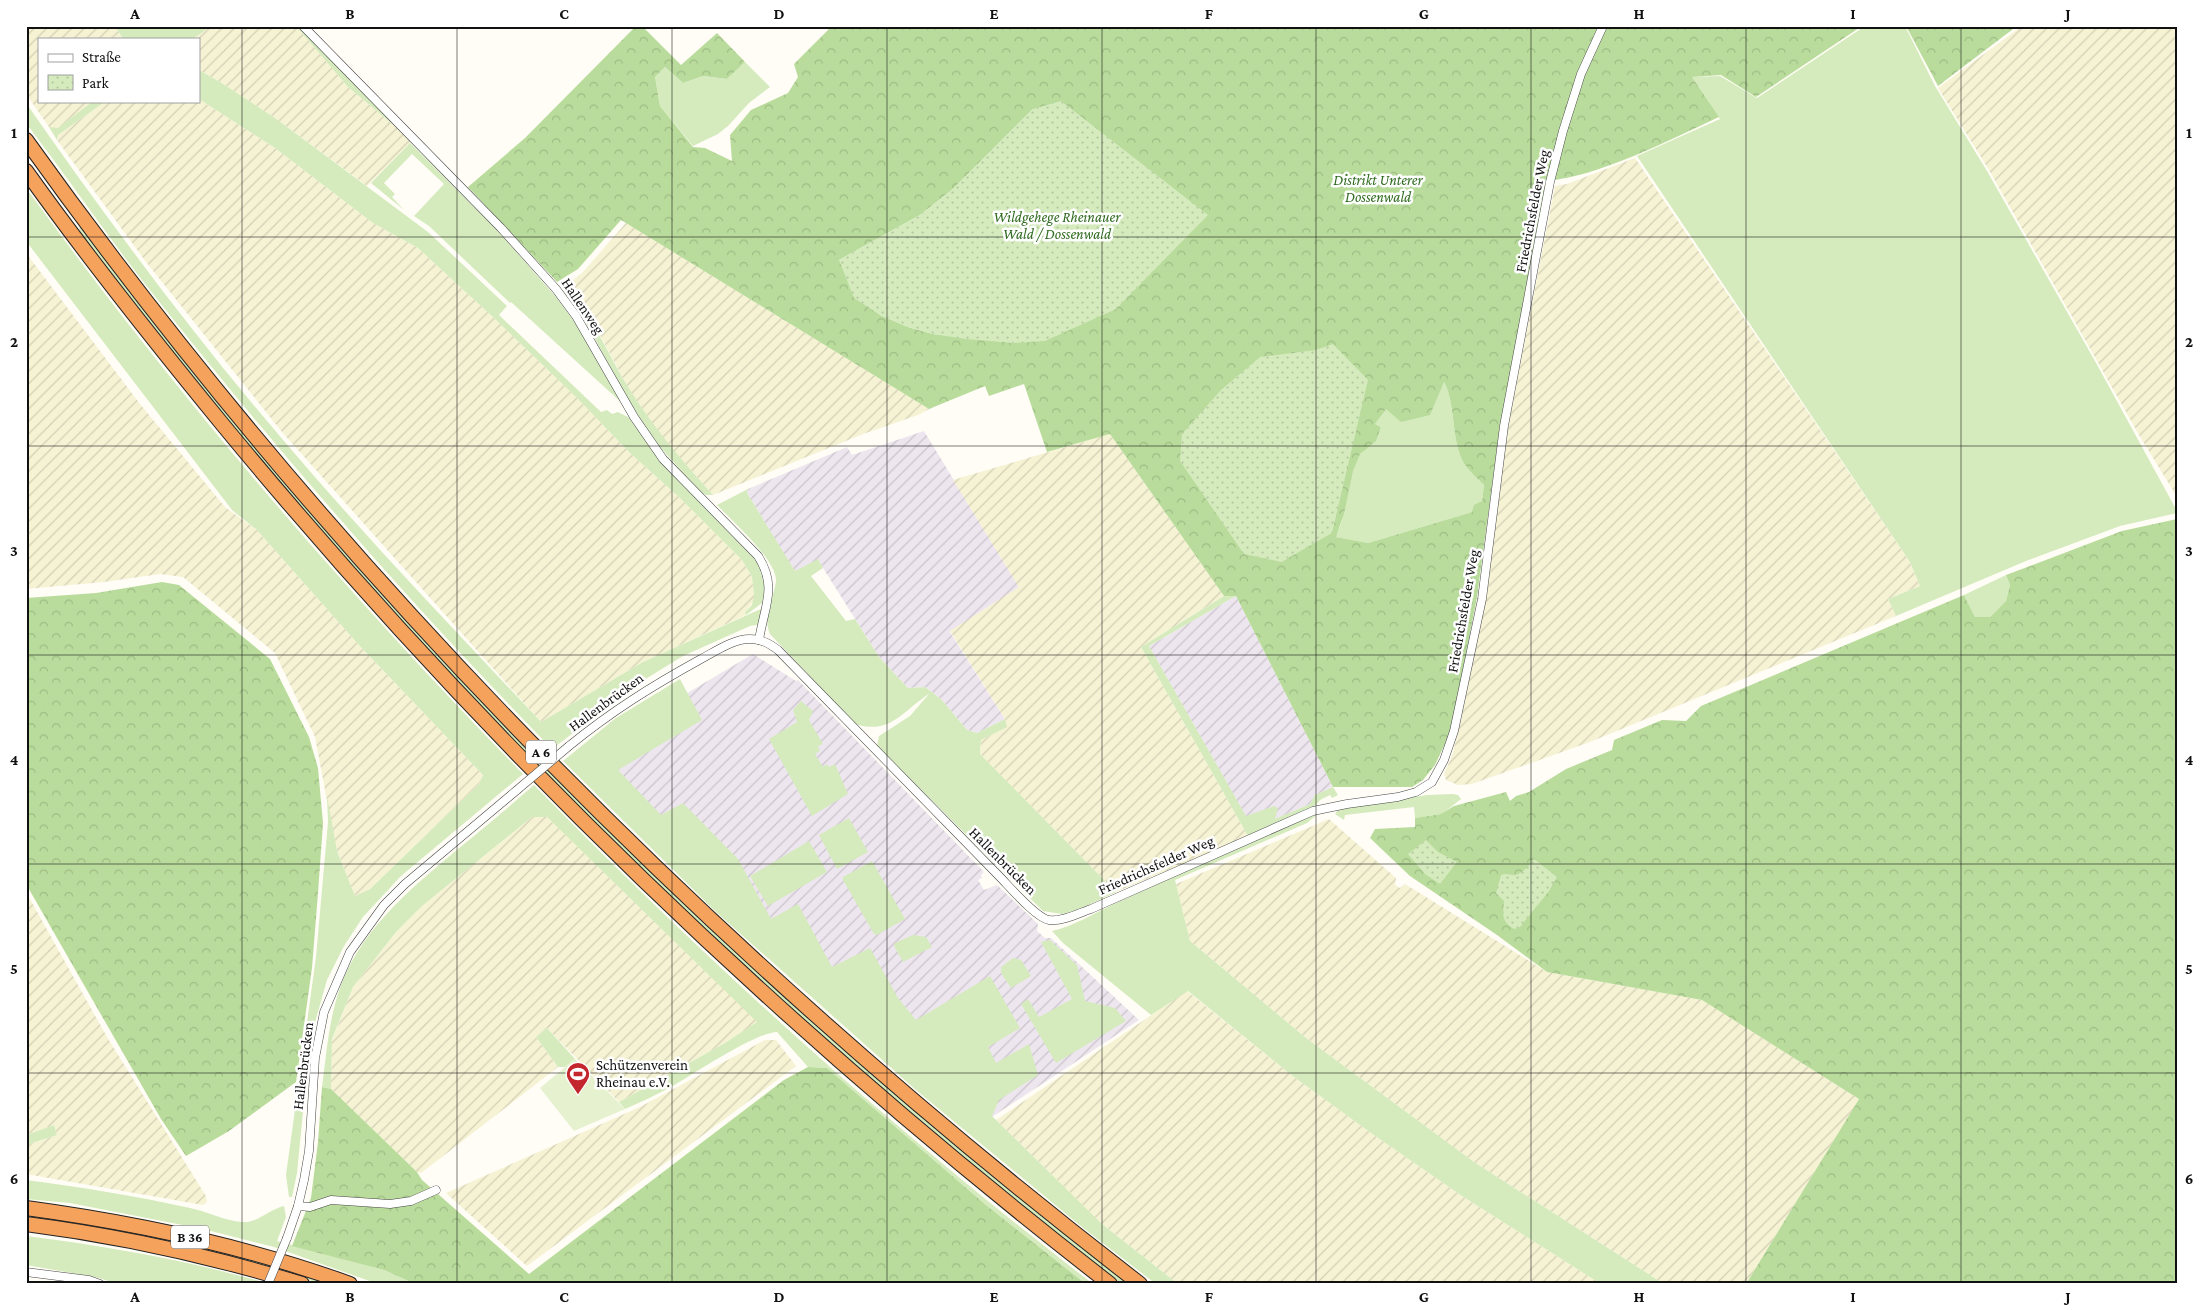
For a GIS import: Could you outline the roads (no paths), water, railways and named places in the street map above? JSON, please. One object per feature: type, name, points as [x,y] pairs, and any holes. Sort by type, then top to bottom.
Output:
[{"type":"highway","name":"A 6","points":[[26,140],[138,290],[280,466],[364,562],[510,720],[633,845],[798,1000],[956,1138],[1140,1284]]},
{"type":"highway","name":"A 6","points":[[26,171],[130,309],[267,478],[420,651],[520,758],[677,913],[798,1025],[954,1160],[1110,1284]]},
{"type":"highway","name":"B 36","points":[[26,1208],[138,1226],[210,1242],[291,1264],[350,1284]]},
{"type":"highway","name":"B 36","points":[[26,1224],[107,1236],[179,1251],[302,1284]]},
{"type":"street","name":"Hallenweg","points":[[302,26],[494,221],[556,289],[576,316],[634,417],[663,459],[758,556],[767,574],[769,591],[759,640]]},
{"type":"street","name":"Friedrichsfelder Weg","points":[[1035,912],[1048,920],[1060,919],[1091,909],[1312,811],[1398,797],[1416,792],[1432,782],[1444,760],[1454,731],[1482,599],[1504,426],[1550,182],[1562,131],[1581,74],[1604,26]]},
{"type":"street","name":"Hallenbrücken","points":[[268,1284],[298,1206],[309,1151],[315,1058],[322,1021],[335,983],[350,952],[384,905],[405,884],[569,746],[626,702],[736,642],[759,640],[769,643],[778,650],[1035,912]]},
{"type":"street","points":[[298,1206],[310,1207],[331,1200],[357,1200],[390,1204],[411,1201],[436,1190]]},
{"type":"street","points":[[26,1272],[89,1280],[100,1284]]},
{"type":"place","name":"Schützenverein Rheinau e.V.","points":[[578,1095]]},
{"type":"park label","name":"Distrikt Unterer Dossenwald","points":[[1378,188]]},
{"type":"park label","name":"Wildgehege Rheinauer Wald / Dossenwald","points":[[1057,226]]}]
